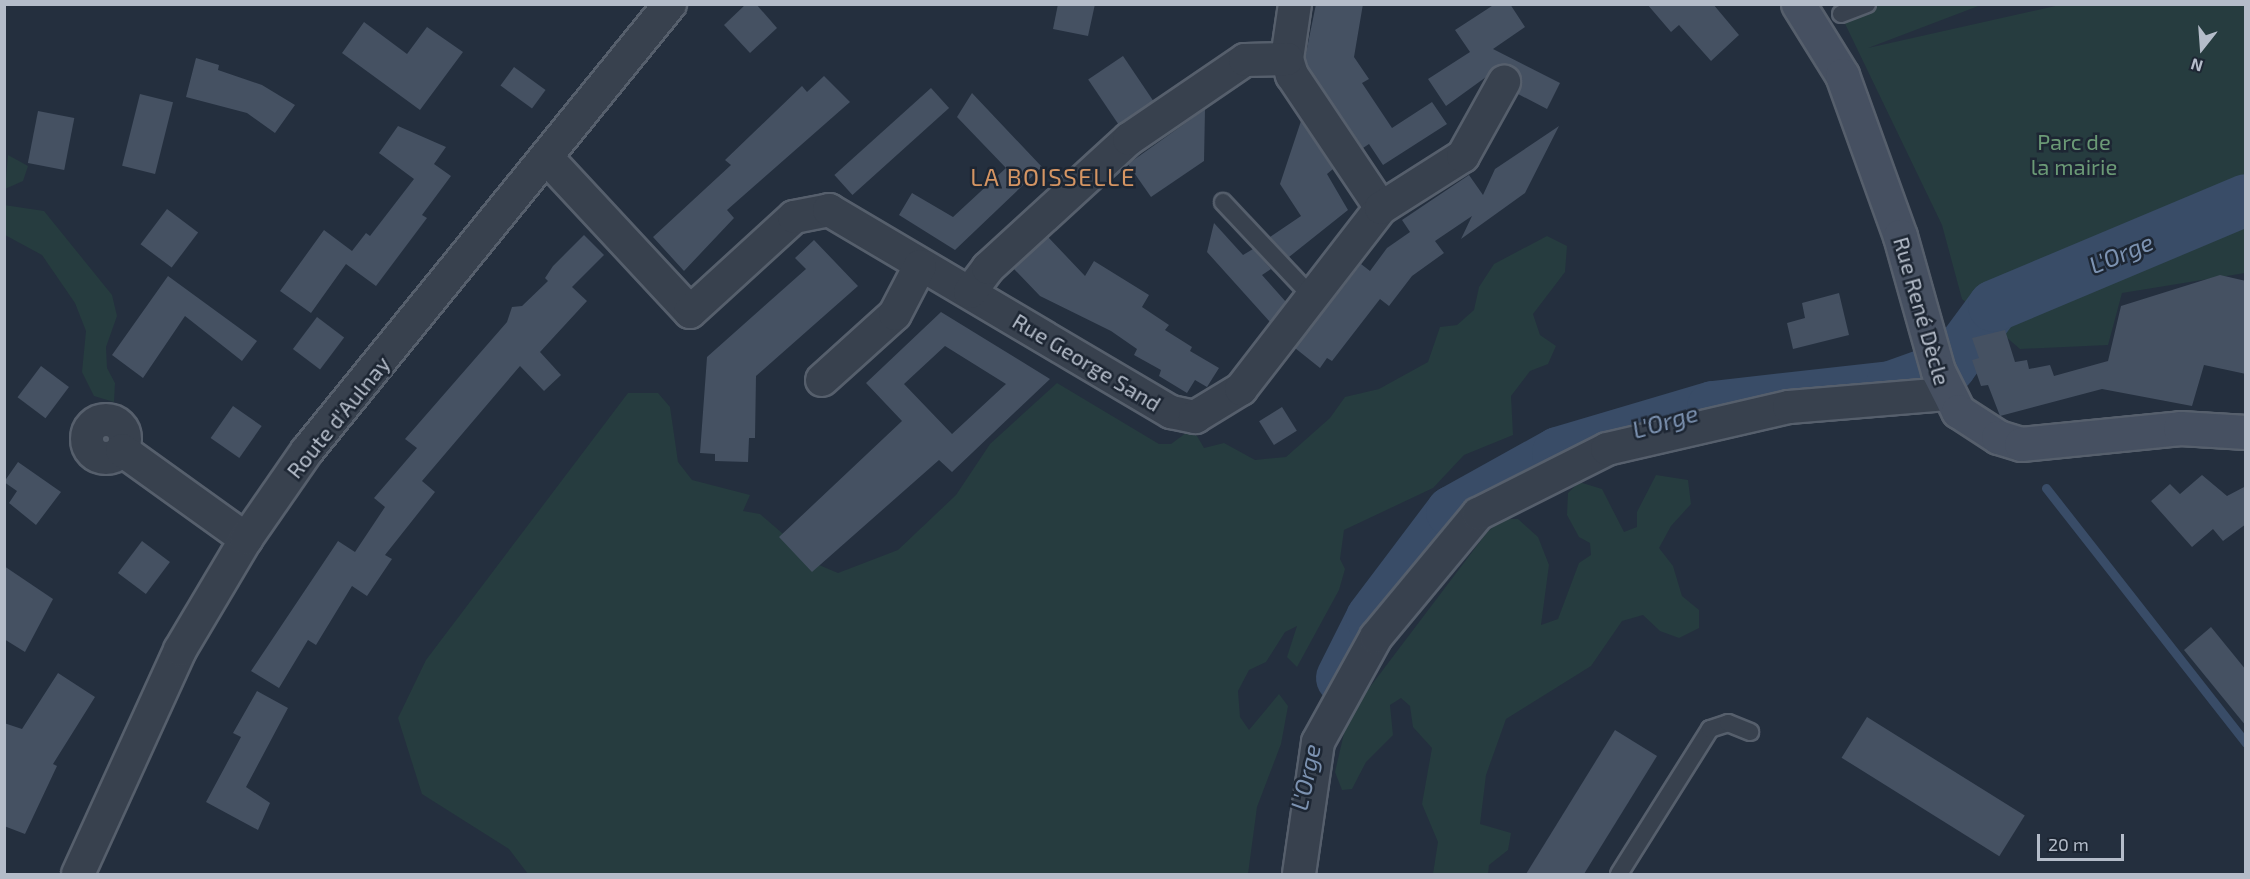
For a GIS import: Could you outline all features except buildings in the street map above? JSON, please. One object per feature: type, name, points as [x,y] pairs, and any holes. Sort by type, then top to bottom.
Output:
[{"type":"street","name":"Route d'Aulnay","points":[[78,874],[180,650],[246,539],[307,451],[670,4]]},
{"type":"street","points":[[1295,4],[1287,59],[1300,90],[1381,208],[1463,156],[1504,82]]},
{"type":"street","name":"Rue René Dècle","points":[[1798,4],[1842,75],[1916,293],[1942,382],[1976,425],[2021,444],[2180,428],[2246,432]]},
{"type":"street","points":[[970,292],[988,268],[1129,139],[1245,60],[1287,59]]},
{"type":"street","name":"Rue George Sand","points":[[547,158],[690,312],[794,217],[829,210],[920,266],[970,292],[1171,412],[1195,417],[1212,410],[1241,389],[1314,299],[1381,208]]},
{"type":"street","points":[[822,380],[895,314],[920,266]]},
{"type":"street","points":[[1299,874],[1318,742],[1376,638],[1478,514],[1607,448],[1790,407],[1942,382]]},
{"type":"street","points":[[122,450],[246,539]]},
{"type":"lane","points":[[1841,14],[1867,4]]},
{"type":"lane","points":[[1223,202],[1314,299]]},
{"type":"lane","points":[[1619,874],[1710,729],[1728,723],[1750,732]]},
{"type":"green space","name":"Parc de la mairie","points":[[1836,5],[1981,5],[1868,48],[2060,5],[2245,5],[2245,273],[2122,293],[2108,345],[2020,349],[1962,299],[1942,225]]},
{"type":"green space","points":[[8,155],[28,166],[23,181],[5,189]]},
{"type":"green space","points":[[4,205],[44,211],[112,295],[117,316],[106,347],[107,368],[115,383],[114,402],[94,396],[82,372],[86,331],[75,303],[42,255],[5,235]]},
{"type":"green space","points":[[1547,236],[1567,246],[1565,272],[1533,314],[1540,335],[1556,346],[1548,364],[1530,371],[1511,396],[1513,435],[1464,455],[1433,488],[1344,530],[1340,559],[1345,569],[1339,590],[1297,667],[1287,657],[1297,626],[1285,632],[1266,662],[1249,670],[1238,691],[1240,717],[1249,730],[1279,694],[1288,706],[1281,744],[1257,807],[1248,874],[528,874],[509,849],[422,794],[398,718],[426,660],[628,393],[658,393],[670,407],[678,462],[692,480],[750,495],[743,511],[760,514],[819,565],[838,573],[898,550],[956,495],[990,444],[1057,383],[1159,444],[1171,444],[1186,433],[1197,436],[1204,448],[1224,443],[1255,460],[1286,457],[1330,418],[1345,397],[1379,389],[1428,362],[1440,327],[1457,325],[1474,310],[1479,287],[1494,264]]},
{"type":"green space","points":[[1656,475],[1688,480],[1691,504],[1671,526],[1659,548],[1673,566],[1682,596],[1699,610],[1699,628],[1679,638],[1660,631],[1643,615],[1622,621],[1591,666],[1506,719],[1486,775],[1480,824],[1511,833],[1508,850],[1489,865],[1488,874],[1433,874],[1438,842],[1422,804],[1432,748],[1413,727],[1410,706],[1401,698],[1390,705],[1393,735],[1366,762],[1352,789],[1342,790],[1335,772],[1348,716],[1488,531],[1504,519],[1518,519],[1538,537],[1549,565],[1541,625],[1558,619],[1579,563],[1591,555],[1590,543],[1579,537],[1567,515],[1568,493],[1579,482],[1602,489],[1624,532],[1637,527],[1637,512]]},
{"type":"waterway","name":"L'Orge","points":[[1342,678],[1372,618],[1452,512],[1558,453],[1713,407],[1891,387],[1950,366],[1994,306],[2246,200]]},
{"type":"waterway","points":[[2046,488],[2246,743]]},
{"type":"district","name":"LA BOISSELLE","points":[[1053,177]]}]
